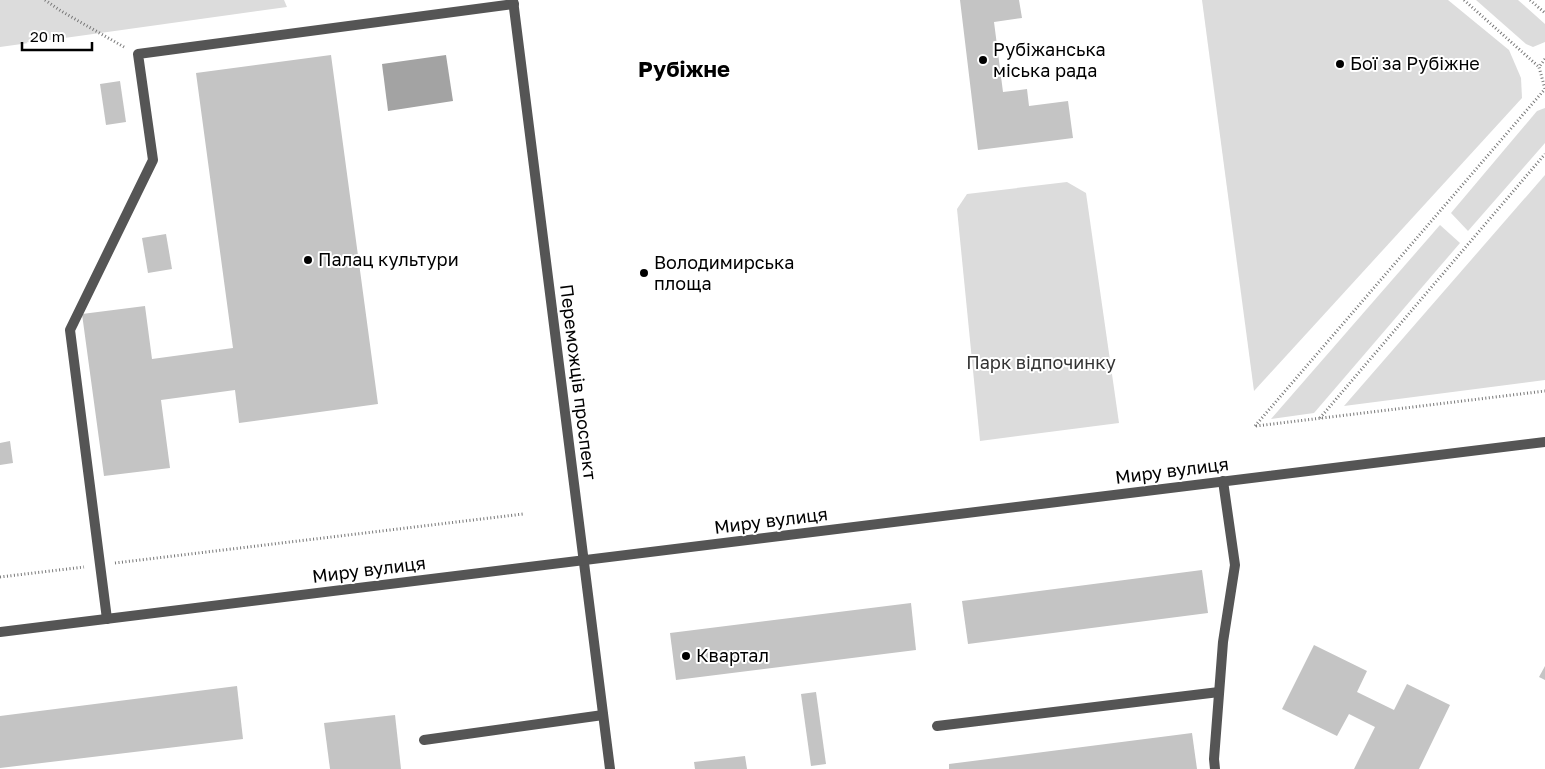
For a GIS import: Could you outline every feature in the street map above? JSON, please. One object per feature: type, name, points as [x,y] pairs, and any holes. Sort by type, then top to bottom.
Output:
[{"type":"street","points":[[107,619],[70,330],[153,160],[138,54],[514,2]]},
{"type":"street","name":"Переможців проспект","points":[[514,2],[610,769]]},
{"type":"street","name":"Миру вулиця","points":[[0,632],[1545,442]]},
{"type":"street","points":[[1215,769],[1214,759],[1223,642],[1235,565],[1223,482]]},
{"type":"street","points":[[937,726],[1219,692]]},
{"type":"street","points":[[424,740],[603,715]]},
{"type":"path","points":[[45,0],[138,54]]},
{"type":"path","points":[[1464,0],[1539,67],[1545,89],[1255,426],[1545,391]]},
{"type":"path","points":[[1530,0],[1545,13]]},
{"type":"path","points":[[1539,67],[1545,59]]},
{"type":"path","points":[[1320,418],[1545,154]]},
{"type":"path","points":[[108,564],[523,514]]},
{"type":"path","points":[[0,577],[89,566]]},
{"type":"green space","points":[[0,0],[284,0],[287,7],[0,47]]},
{"type":"green space","points":[[1202,0],[1448,0],[1509,50],[1521,78],[1522,98],[1254,391]]},
{"type":"green space","points":[[1476,0],[1518,0],[1545,24],[1545,42],[1533,47],[1526,44]]},
{"type":"green space","points":[[1545,108],[1545,143],[1468,231],[1451,213],[1537,111]]},
{"type":"green space","points":[[1545,175],[1545,380],[1344,406]]},
{"type":"green space","name":"Парк відпочинку","points":[[1067,182],[1086,193],[1119,423],[980,441],[957,209],[967,194]]},
{"type":"green space","points":[[1440,225],[1460,243],[1314,413],[1271,419]]},
{"type":"shaded area","points":[[446,55],[453,101],[388,111],[382,64]]},
{"type":"building","points":[[960,0],[1019,0],[1022,18],[994,22],[1003,92],[1027,89],[1029,106],[1068,101],[1073,138],[978,150]]},
{"type":"building","points":[[331,55],[378,404],[239,423],[235,390],[161,400],[170,468],[104,476],[82,314],[145,306],[152,359],[233,348],[196,73]]},
{"type":"building","points":[[120,81],[126,122],[106,125],[100,84]]},
{"type":"building","points":[[166,234],[172,269],[148,273],[142,238]]},
{"type":"building","points":[[10,441],[13,463],[0,465],[0,443]]},
{"type":"building","points":[[1202,570],[1208,613],[968,644],[962,601]]},
{"type":"building","points":[[911,603],[916,650],[676,680],[670,633]]},
{"type":"building","points":[[1314,645],[1367,671],[1357,692],[1394,710],[1407,684],[1450,705],[1419,769],[1354,769],[1375,727],[1349,714],[1337,736],[1282,709]]},
{"type":"building","points":[[1545,666],[1545,680],[1539,677]]},
{"type":"building","points":[[237,686],[243,739],[0,768],[0,716]]},
{"type":"building","points":[[816,692],[826,764],[811,766],[801,694]]},
{"type":"building","points":[[395,715],[401,769],[330,769],[324,723]]},
{"type":"building","points":[[1192,733],[1197,769],[949,769],[949,764]]},
{"type":"building","points":[[745,756],[747,769],[695,769],[694,762]]},
{"type":"place","name":"Рубіжанська міська рада","points":[[983,60]]},
{"type":"place","name":"Бої за Рубіжне","points":[[1340,64]]},
{"type":"place","name":"Палац культури","points":[[308,260]]},
{"type":"place","name":"Володимирська площа","points":[[644,273]]},
{"type":"place","name":"Квартал","points":[[686,656]]},
{"type":"district","name":"Рубіжне","points":[[684,69]]}]
